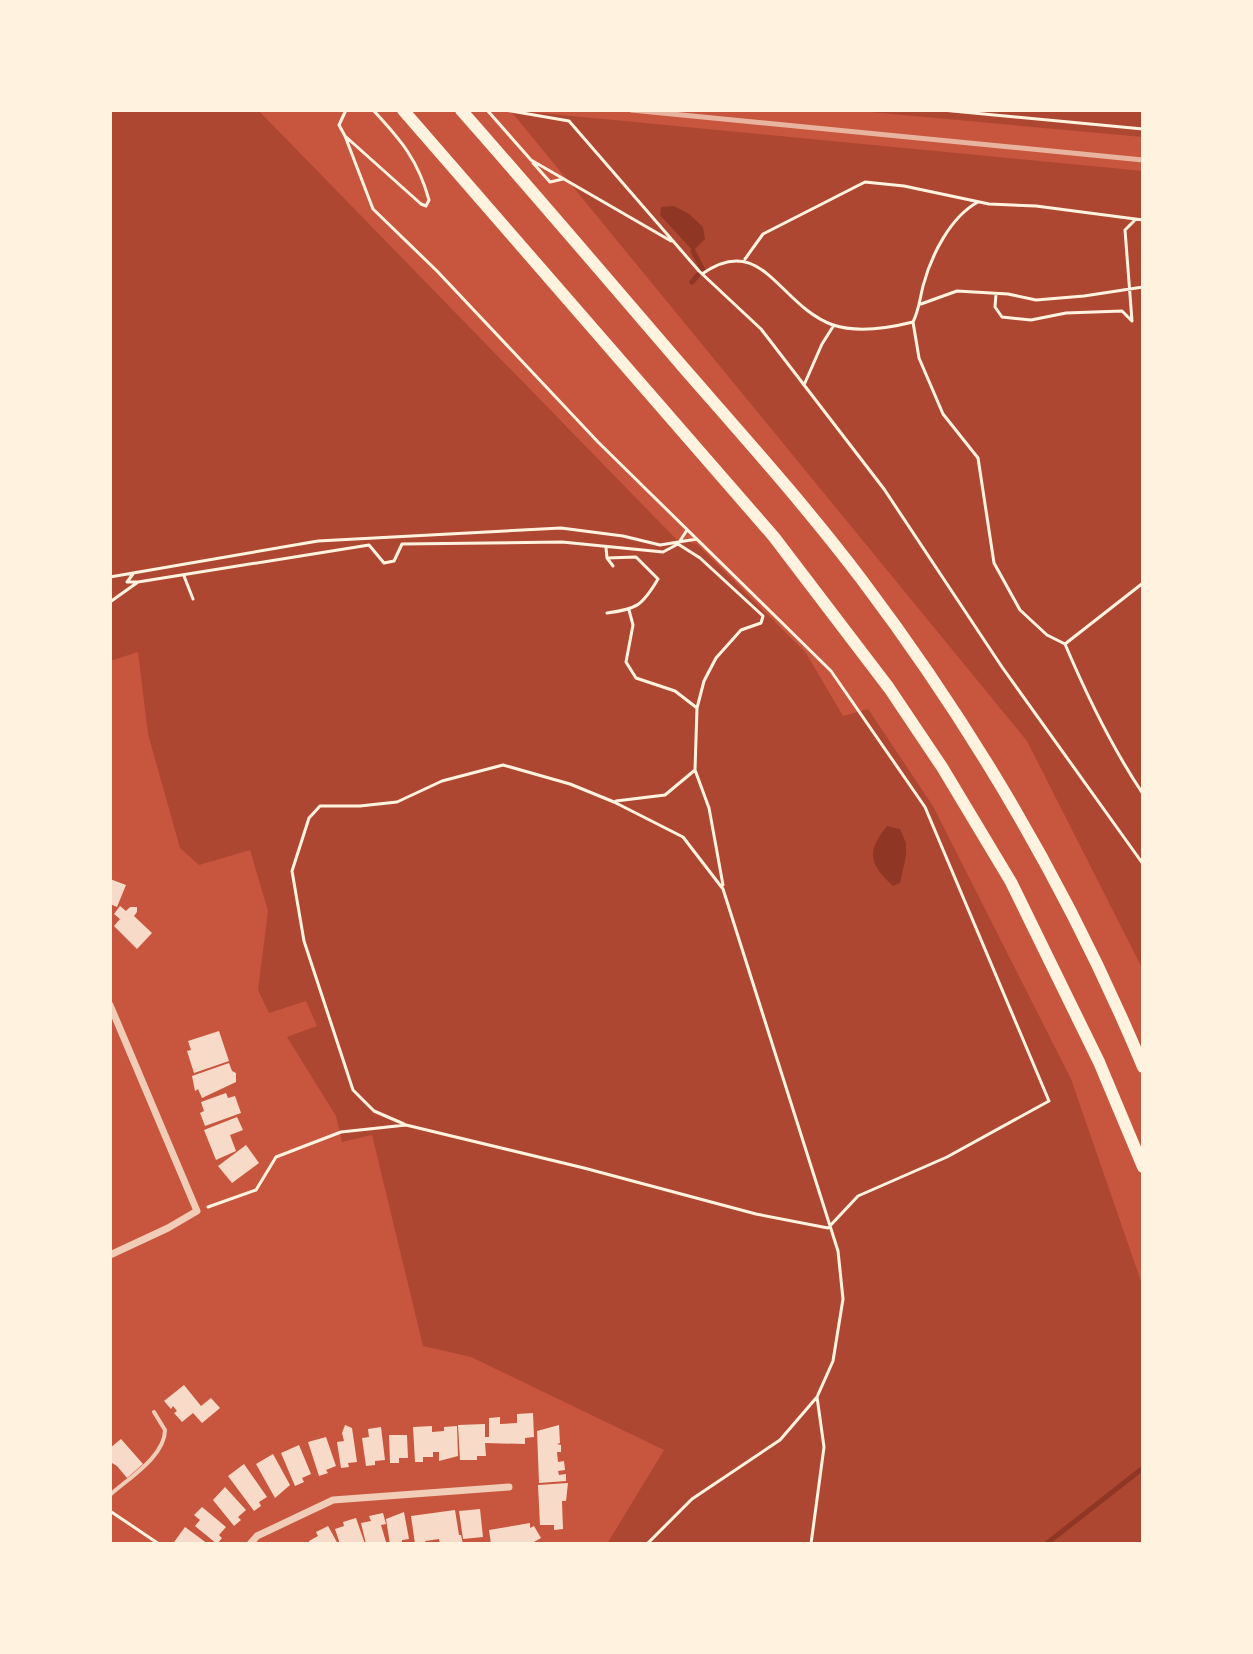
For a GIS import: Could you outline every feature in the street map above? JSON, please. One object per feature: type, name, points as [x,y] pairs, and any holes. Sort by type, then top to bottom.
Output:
[{"type":"highway","points":[[403,110],[774,537],[889,688],[942,767],[1011,882],[1099,1062],[1143,1167]]},
{"type":"highway","points":[[461,110],[798,500],[863,581],[923,665],[1033,841],[1083,935],[1143,1067]]},
{"type":"street","points":[[110,1005],[197,1211],[110,1255]]},
{"type":"street","points":[[250,1544],[257,1536],[333,1500],[509,1487]]},
{"type":"lane","points":[[110,1494],[162,1445],[165,1430],[154,1412]]},
{"type":"path","points":[[346,110],[339,125],[373,209],[437,271],[598,442],[831,671],[925,807],[1049,1101],[947,1157],[858,1196],[828,1228]]},
{"type":"path","points":[[345,136],[426,206],[429,200],[421,174],[406,146],[373,110]]},
{"type":"path","points":[[487,110],[550,182],[563,179]]},
{"type":"path","points":[[505,110],[569,121],[702,274],[761,329],[884,489],[1002,667],[1143,864]]},
{"type":"path","points":[[942,110],[1143,129]]},
{"type":"path","points":[[531,160],[674,243]]},
{"type":"path","points":[[745,259],[763,234],[865,182],[961,196],[978,202],[1036,206],[1140,220]]},
{"type":"path","points":[[978,202],[966,208],[937,249],[913,322],[919,358],[943,414],[966,439],[978,458],[994,563],[1020,610],[1047,635],[1065,644],[1089,701],[1143,794]]},
{"type":"path","points":[[996,294],[995,307],[1002,317],[1031,320],[1066,313],[1122,311],[1132,321],[1125,230],[1129,224],[1140,220]]},
{"type":"path","points":[[702,274],[718,262],[745,259],[759,265],[790,297],[816,317],[834,325],[858,329],[913,322]]},
{"type":"path","points":[[921,304],[957,291],[1036,300],[1143,287]]},
{"type":"path","points":[[804,385],[834,325]]},
{"type":"path","points":[[110,577],[318,541],[561,528],[623,536],[660,545],[697,539]]},
{"type":"path","points":[[134,573],[127,582],[184,576],[369,545],[384,563],[394,561],[402,544],[562,542],[663,552],[678,544],[687,530]]},
{"type":"path","points":[[647,1544],[692,1499],[780,1440],[817,1397],[833,1361],[843,1299],[838,1251],[828,1228],[723,889],[709,808],[695,770],[697,708],[704,681],[716,658],[741,630],[761,623],[763,616],[700,558],[678,544]]},
{"type":"path","points":[[606,547],[607,558],[613,566]]},
{"type":"path","points":[[607,558],[636,557],[658,579],[645,602],[629,610],[607,613]]},
{"type":"path","points":[[184,576],[193,599]]},
{"type":"path","points":[[110,602],[138,582]]},
{"type":"path","points":[[1065,644],[1143,583]]},
{"type":"path","points":[[629,610],[633,625],[626,662],[636,678],[675,691],[697,708]]},
{"type":"path","points":[[723,889],[683,837],[570,784],[503,765],[442,781],[397,802],[320,806],[309,818],[292,871],[304,941],[353,1090],[374,1111],[406,1125],[756,1214],[828,1228]]},
{"type":"path","points":[[614,802],[665,795],[695,770]]},
{"type":"path","points":[[197,1211],[256,1190],[276,1157],[341,1132],[406,1125]]},
{"type":"path","points":[[811,1544],[824,1447],[817,1397]]},
{"type":"path","points":[[110,1511],[159,1544]]},
{"type":"shaded area","points":[[110,110],[258,110],[676,539],[697,544],[806,653],[843,716],[868,709],[933,806],[1071,1079],[1143,1287],[1143,1544],[607,1544],[664,1450],[471,1357],[423,1346],[372,1135],[342,1142],[336,1116],[287,1037],[317,1026],[306,1001],[269,1013],[258,990],[268,911],[250,850],[199,865],[180,848],[148,734],[138,652],[110,661]]},
{"type":"shaded area","points":[[510,110],[1143,171],[1143,970],[1027,741]]},
{"type":"shaded area","points":[[848,110],[1143,110],[1143,137]]},
{"type":"shaded area","points":[[674,206],[703,227],[705,239],[693,251],[660,215],[661,207]]},
{"type":"shaded area","points":[[887,826],[900,829],[906,843],[900,883],[893,886],[879,871],[873,858],[876,843]]},
{"type":"building","points":[[110,879],[126,885],[117,907],[110,904]]},
{"type":"building","points":[[120,906],[126,911],[137,907],[134,916],[152,933],[137,949],[114,926],[120,919],[114,914]]},
{"type":"building","points":[[219,1031],[229,1061],[194,1073],[187,1051],[191,1050],[188,1041]]},
{"type":"building","points":[[229,1063],[236,1073],[236,1082],[202,1098],[198,1089],[195,1091],[192,1076]]},
{"type":"building","points":[[226,1093],[228,1098],[235,1096],[241,1113],[205,1126],[200,1113],[204,1111],[201,1102]]},
{"type":"building","points":[[237,1117],[243,1130],[230,1135],[236,1151],[216,1160],[204,1130]]},
{"type":"building","points":[[246,1145],[259,1163],[232,1183],[218,1166]]},
{"type":"building","points":[[184,1385],[201,1406],[211,1398],[220,1408],[202,1423],[193,1413],[182,1422],[174,1413],[177,1411],[173,1406],[171,1409],[164,1401]]},
{"type":"building","points":[[533,1413],[534,1437],[525,1438],[525,1444],[485,1443],[486,1456],[477,1456],[477,1460],[460,1460],[458,1425],[485,1424],[485,1437],[489,1437],[489,1418],[500,1417],[500,1424],[517,1423],[517,1414]]},
{"type":"building","points":[[345,1425],[352,1428],[357,1462],[341,1468],[337,1442],[344,1441],[342,1433]]},
{"type":"building","points":[[559,1425],[560,1443],[557,1444],[561,1445],[561,1452],[557,1452],[558,1462],[564,1461],[565,1470],[558,1471],[559,1475],[566,1474],[566,1481],[539,1483],[537,1431]]},
{"type":"building","points":[[432,1426],[432,1432],[457,1426],[458,1456],[439,1461],[439,1452],[433,1452],[433,1457],[423,1457],[423,1462],[415,1462],[413,1427]]},
{"type":"building","points":[[381,1427],[385,1460],[366,1466],[362,1438],[369,1437],[368,1429]]},
{"type":"building","points":[[389,1435],[407,1435],[408,1458],[399,1458],[399,1463],[390,1463]]},
{"type":"building","points":[[326,1437],[336,1466],[319,1476],[308,1442]]},
{"type":"building","points":[[121,1439],[143,1464],[127,1478],[117,1466],[110,1465],[110,1448]]},
{"type":"building","points":[[299,1445],[311,1474],[295,1486],[281,1453]]},
{"type":"building","points":[[273,1454],[290,1485],[275,1498],[256,1464]]},
{"type":"building","points":[[244,1464],[267,1497],[259,1502],[261,1506],[254,1511],[228,1476]]},
{"type":"building","points":[[568,1483],[566,1501],[562,1501],[563,1529],[554,1530],[554,1525],[540,1525],[538,1485]]},
{"type":"building","points":[[225,1487],[246,1510],[234,1526],[213,1500]]},
{"type":"building","points":[[202,1507],[226,1527],[219,1535],[222,1538],[217,1544],[195,1526],[200,1520],[194,1515]]},
{"type":"building","points":[[480,1509],[483,1537],[463,1539],[459,1511]]},
{"type":"building","points":[[455,1510],[463,1544],[440,1544],[439,1539],[415,1544],[411,1516]]},
{"type":"building","points":[[404,1512],[409,1539],[402,1540],[402,1544],[390,1544],[386,1519]]},
{"type":"building","points":[[383,1513],[386,1524],[381,1525],[386,1542],[366,1544],[361,1523],[371,1521],[369,1516]]},
{"type":"building","points":[[356,1518],[365,1544],[340,1544],[335,1529],[344,1526],[343,1522]]},
{"type":"building","points":[[530,1523],[530,1528],[534,1526],[541,1538],[532,1543],[491,1544],[489,1530]]},
{"type":"building","points":[[328,1526],[338,1544],[310,1544],[309,1541],[318,1536],[316,1532]]},
{"type":"building","points":[[185,1527],[208,1544],[176,1544],[174,1542]]},
{"type":"waterway","points":[[693,251],[703,270]]},
{"type":"waterway","points":[[692,282],[698,275]]},
{"type":"waterway","points":[[1046,1544],[1143,1468]]},
{"type":"railway","points":[[631,110],[1143,160]]}]
